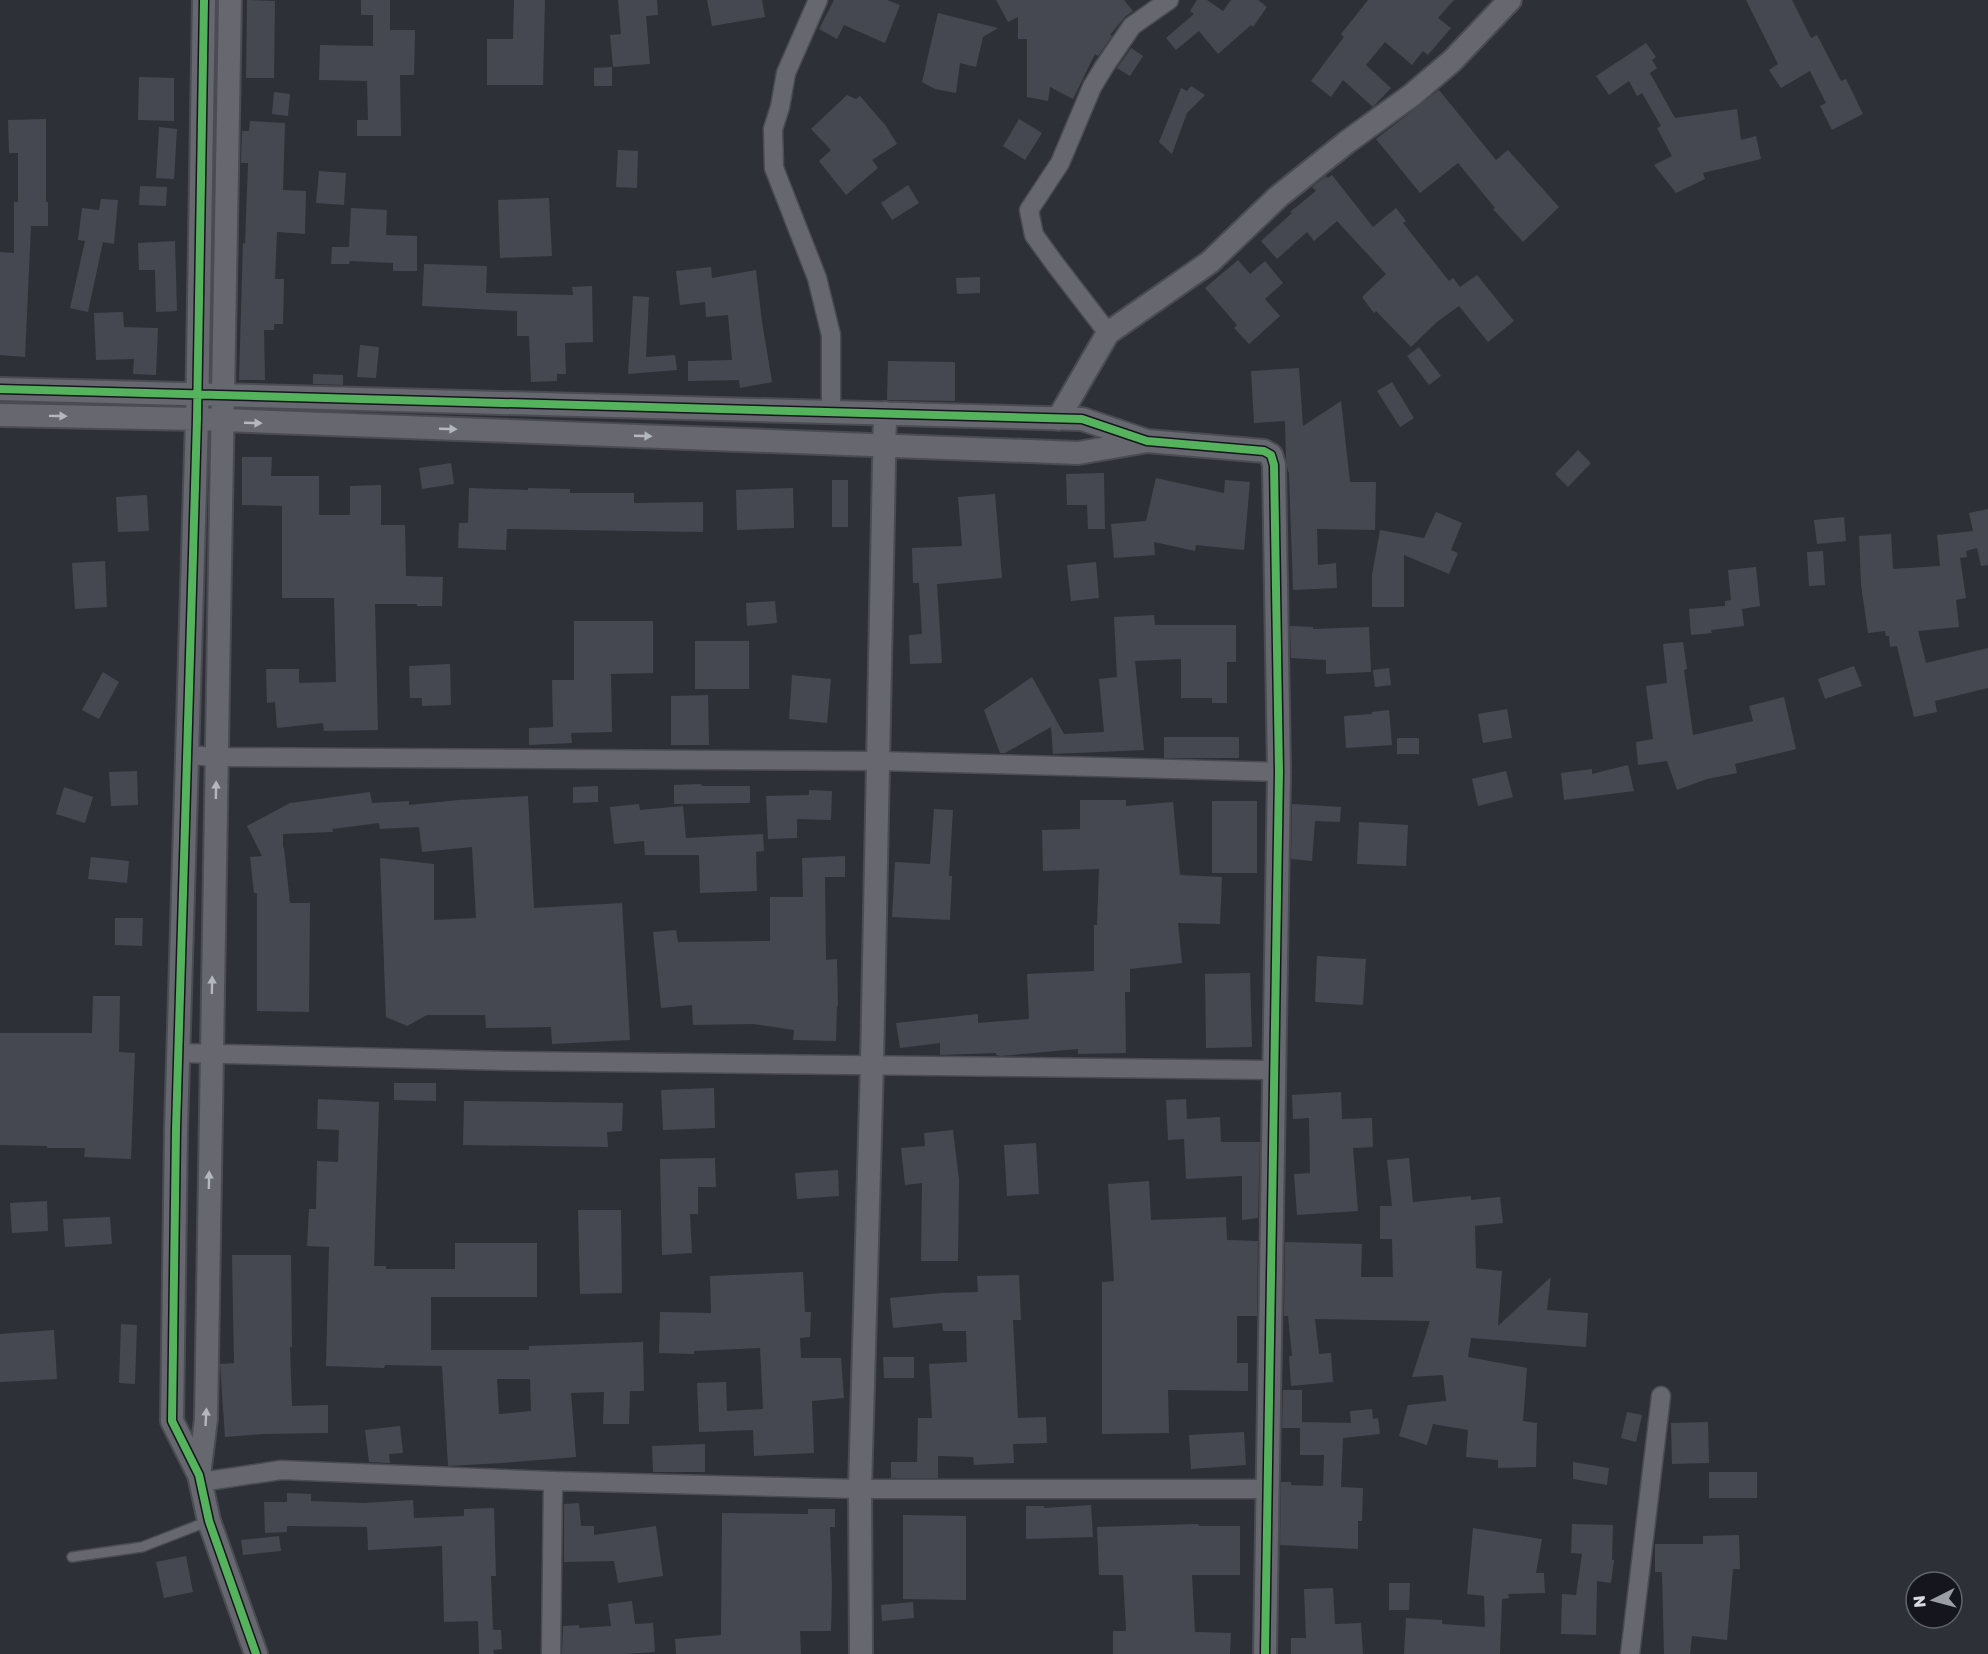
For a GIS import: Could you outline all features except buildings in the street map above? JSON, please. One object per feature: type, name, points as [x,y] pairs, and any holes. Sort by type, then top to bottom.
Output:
[{"type":"street","points":[[204,0],[197,419],[179,1053],[172,1421],[200,1478],[209,1521],[256,1654]]},
{"type":"street","points":[[200,1478],[206,1419],[210,1054],[224,422],[230,0]]},
{"type":"street","points":[[818,0],[786,73],[780,107],[773,129],[774,168],[817,278],[831,335],[831,411]]},
{"type":"street","points":[[1108,333],[1034,235],[1029,210],[1060,164],[1092,87],[1104,67],[1132,26],[1169,0]]},
{"type":"street","points":[[1058,418],[1108,333],[1210,262],[1279,196],[1412,95],[1452,61],[1510,0]]},
{"type":"street","points":[[0,389],[1082,419],[1147,441],[1264,451],[1271,455],[1274,477],[1279,772],[1265,1654]]},
{"type":"street","points":[[861,1654],[860,1489],[872,1064],[885,412]]},
{"type":"street","points":[[0,415],[197,419],[224,422],[884,444],[1078,453],[1147,441]]},
{"type":"street","points":[[188,755],[877,761],[1279,772]]},
{"type":"street","points":[[179,1053],[512,1061],[1274,1070]]},
{"type":"street","points":[[175,1225],[208,1225]]},
{"type":"street","points":[[1630,1654],[1661,1396]]},
{"type":"street","points":[[200,1478],[281,1470],[553,1481],[860,1489],[1268,1489]]},
{"type":"street","points":[[551,1654],[553,1481]]},
{"type":"lane","points":[[72,1557],[142,1547],[209,1521]]},
{"type":"cycle path","points":[[204,0],[197,419],[176,1129],[172,1421],[199,1475],[209,1521],[256,1654]]},
{"type":"cycle path","points":[[0,389],[1082,419],[1147,441],[1264,451],[1271,455],[1274,465],[1279,772],[1265,1654]]}]
